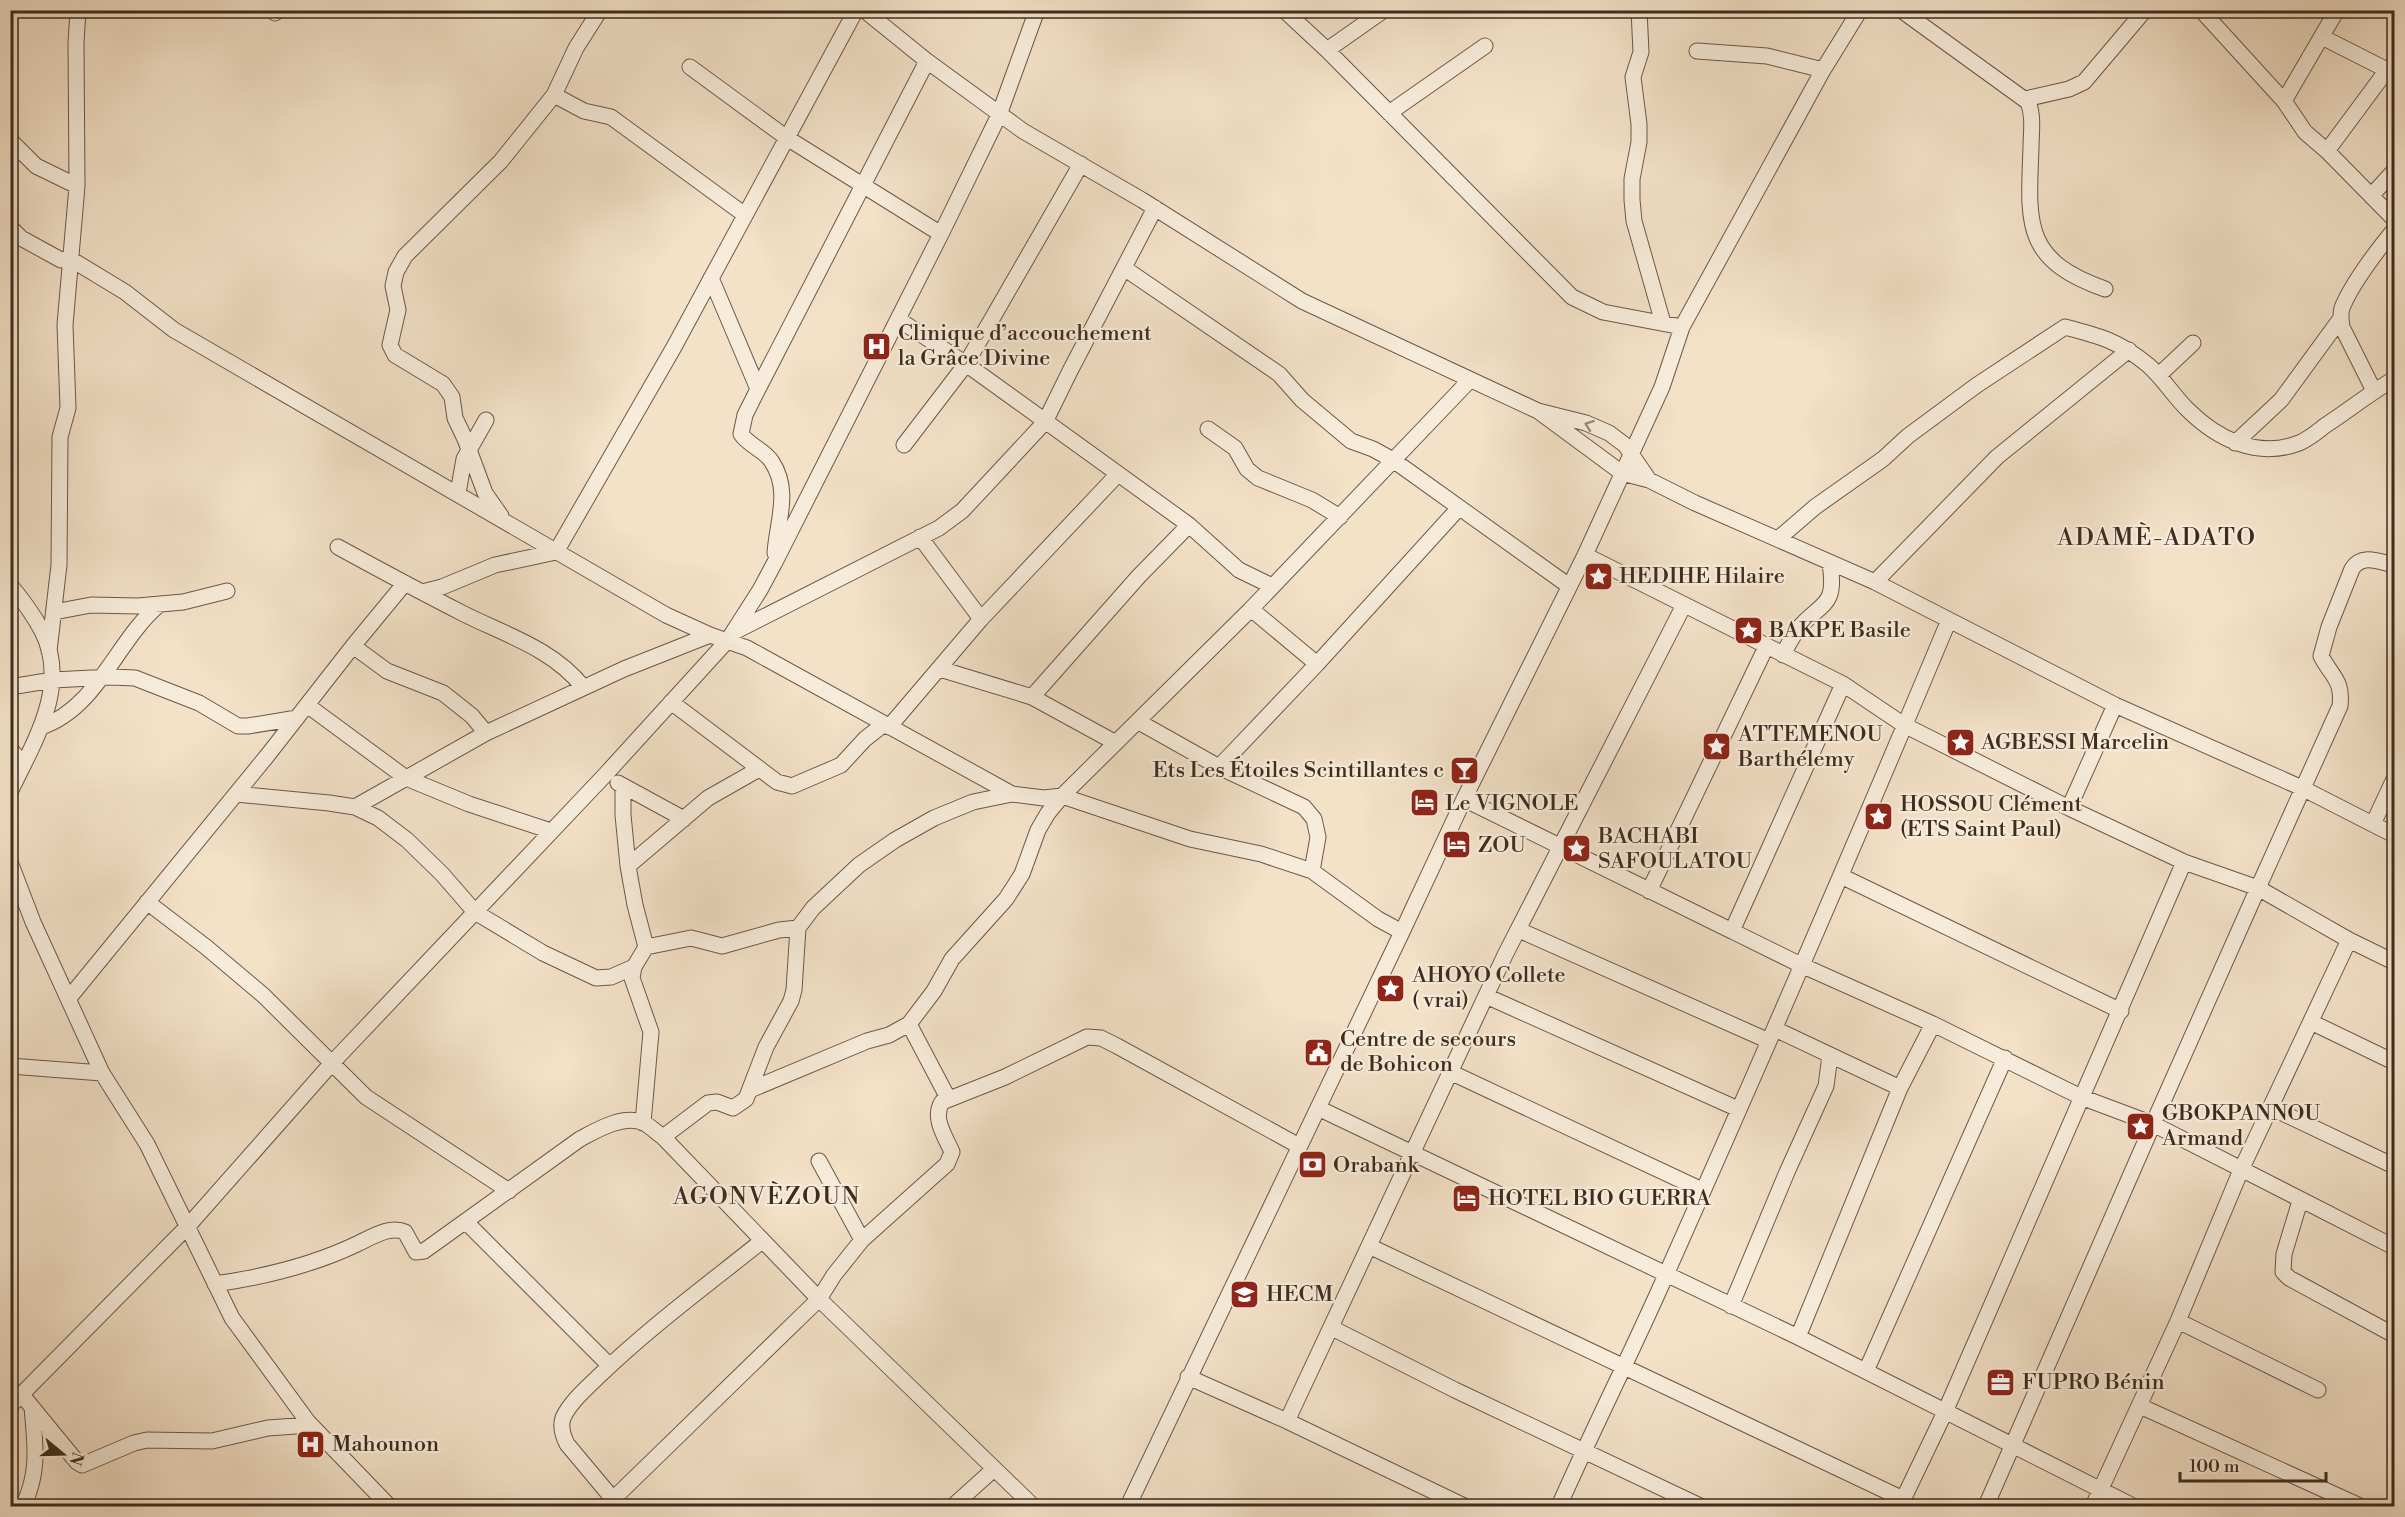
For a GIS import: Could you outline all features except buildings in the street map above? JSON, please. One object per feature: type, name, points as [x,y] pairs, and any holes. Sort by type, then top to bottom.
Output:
[{"type":"street","points":[[49,651],[59,565],[60,437],[68,408],[64,325],[77,186],[76,43],[78,10]]},
{"type":"street","points":[[272,10],[274,12],[278,10]]},
{"type":"street","points":[[505,522],[485,493],[455,418],[452,396],[443,384],[395,355],[390,345],[398,310],[393,285],[396,272],[405,256],[501,161],[554,95],[576,48],[600,10]]},
{"type":"street","points":[[422,592],[442,587],[495,564],[556,552],[711,278],[856,10]]},
{"type":"street","points":[[864,10],[999,115],[1155,208],[1302,301],[1469,381],[1538,411],[1586,423],[1610,433],[1625,445],[1649,480]]},
{"type":"street","points":[[10,1406],[27,1401],[188,1226],[332,1063],[605,775],[731,636],[775,562],[942,234],[999,115],[1037,10]]},
{"type":"street","points":[[1284,10],[1389,112],[1572,297],[1603,312],[1682,327]]},
{"type":"street","points":[[1327,51],[1384,10]]},
{"type":"street","points":[[1639,10],[1641,51],[1633,77],[1639,142],[1632,179],[1632,200],[1634,221],[1663,323]]},
{"type":"street","points":[[1128,1506],[1464,799],[1585,555],[1662,387],[1682,327],[1822,70],[1860,10]]},
{"type":"street","points":[[1900,10],[2025,99],[2030,106],[2032,126],[2029,215],[2035,234],[2044,252],[2061,268],[2082,281],[2105,289]]},
{"type":"street","points":[[2025,99],[2069,89],[2084,82],[2145,10]]},
{"type":"street","points":[[2201,10],[2284,101],[2305,132],[2394,219]]},
{"type":"street","points":[[2284,101],[2337,10]]},
{"type":"street","points":[[2322,37],[2387,70],[2327,151]]},
{"type":"street","points":[[1389,112],[1485,46]]},
{"type":"street","points":[[1697,51],[1767,56],[1822,70]]},
{"type":"street","points":[[775,562],[776,538],[783,505],[782,490],[771,460],[744,439],[741,434],[746,415],[927,61]]},
{"type":"street","points":[[690,67],[787,138],[942,234]]},
{"type":"street","points":[[554,95],[584,111],[611,117],[745,215]]},
{"type":"street","points":[[10,140],[36,165],[77,186]]},
{"type":"street","points":[[904,444],[966,364],[1081,164]]},
{"type":"street","points":[[2371,196],[2394,171]]},
{"type":"street","points":[[10,227],[21,238],[61,260],[69,258],[125,292],[174,330],[666,615],[710,635],[731,636],[950,521],[962,511],[1045,422],[1155,208]]},
{"type":"street","points":[[2235,443],[2281,400],[2341,318],[2348,297],[2380,247],[2394,230]]},
{"type":"street","points":[[1124,268],[1279,374],[1302,400],[1351,441],[1393,460],[1569,586]]},
{"type":"street","points":[[711,278],[758,389]]},
{"type":"street","points":[[2341,318],[2342,327],[2374,390]]},
{"type":"street","points":[[898,319],[966,364],[1189,525],[1239,570],[1272,586]]},
{"type":"street","points":[[1779,538],[1815,507],[1883,459],[1908,436],[1968,392],[2065,327],[2101,336],[2129,350],[2159,375],[2187,409],[2209,428],[2235,443],[2260,449],[2280,448],[2301,442],[2374,390],[2394,379]]},
{"type":"street","points":[[2159,375],[2193,343]]},
{"type":"street","points":[[1875,582],[1997,457],[2129,350]]},
{"type":"street","points":[[750,1090],[867,1041],[889,1035],[909,1024],[934,992],[952,959],[1006,899],[1022,874],[1038,830],[1062,796],[1251,609],[1469,381]]},
{"type":"street","points":[[1538,411],[1622,473],[1649,480],[1695,503],[1875,582],[2115,705],[2302,788],[2394,835]]},
{"type":"street","points":[[458,494],[460,476],[468,450],[486,420]]},
{"type":"street","points":[[1208,429],[1235,448],[1247,469],[1258,478],[1312,500],[1340,517]]},
{"type":"street","points":[[671,702],[785,786],[803,782],[841,765],[865,739],[886,726],[940,669],[981,619],[1118,474]]},
{"type":"street","points":[[1219,767],[1317,664],[1458,508]]},
{"type":"street","points":[[1032,698],[1139,576],[1189,525]]},
{"type":"street","points":[[920,537],[981,619]]},
{"type":"street","points":[[338,547],[422,592],[541,650],[571,671],[583,687]]},
{"type":"street","points":[[1585,555],[1843,684],[1904,725],[2069,808],[2184,862],[2258,888],[2394,963]]},
{"type":"street","points":[[1986,1506],[2014,1447],[2152,1124],[2340,706],[2342,692],[2321,656],[2329,627],[2352,569],[2356,562],[2366,559],[2394,565]]},
{"type":"street","points":[[1783,655],[1797,630],[1823,606],[1829,596],[1833,584],[1830,563]]},
{"type":"street","points":[[69,998],[405,583]]},
{"type":"street","points":[[10,585],[37,622],[49,651],[53,680],[41,727],[10,792]]},
{"type":"street","points":[[54,612],[91,605],[160,604],[198,600],[227,591]]},
{"type":"street","points":[[41,727],[58,720],[67,713],[101,678],[139,624],[160,604]]},
{"type":"street","points":[[1287,1421],[1332,1328],[1410,1154],[1486,996],[1684,605]]},
{"type":"street","points":[[1251,609],[1317,664]]},
{"type":"street","points":[[1559,1506],[1624,1368],[1772,1035],[1949,620]]},
{"type":"street","points":[[355,807],[486,733],[583,687],[710,635]]},
{"type":"street","points":[[731,636],[747,648],[1012,794]]},
{"type":"street","points":[[353,646],[387,671],[443,693],[472,716],[486,733]]},
{"type":"street","points":[[1649,891],[1766,647]]},
{"type":"street","points":[[940,669],[1032,698],[1116,743]]},
{"type":"street","points":[[10,687],[53,680],[124,677],[145,681],[199,703],[238,726],[297,718]]},
{"type":"street","points":[[1732,931],[1843,684]]},
{"type":"street","points":[[307,705],[406,778],[469,804],[552,831]]},
{"type":"street","points":[[2069,808],[2115,705]]},
{"type":"street","points":[[1139,722],[1219,767],[1304,807],[1311,813],[1318,837],[1312,871]]},
{"type":"street","points":[[10,748],[24,764]]},
{"type":"street","points":[[628,866],[708,798],[759,769]]},
{"type":"street","points":[[605,775],[684,819]]},
{"type":"street","points":[[2373,824],[2394,779]]},
{"type":"street","points":[[623,786],[622,815],[628,866],[646,947]]},
{"type":"street","points":[[236,794],[355,807],[378,818],[407,840],[475,912],[543,953],[596,978],[611,977],[634,967]]},
{"type":"street","points":[[663,1137],[708,1103],[717,1102],[728,1108],[738,1107],[746,1099],[765,1047],[791,1001],[794,990],[798,928],[813,908],[859,865],[895,840],[934,818],[973,802],[1012,794],[1044,798],[1062,796],[1190,839],[1261,854],[1312,871],[1378,919],[1402,932]]},
{"type":"street","points":[[1464,799],[1801,965],[2005,1058],[2081,1097],[2152,1124],[2394,1247]]},
{"type":"street","points":[[10,862],[33,921],[102,1073],[147,1144],[232,1318],[310,1425],[385,1505]]},
{"type":"street","points":[[1369,1246],[1901,1503],[1945,1412],[2184,862]]},
{"type":"street","points":[[1841,876],[2121,1011]]},
{"type":"street","points":[[147,902],[263,995],[366,1097],[385,1112],[509,1191]]},
{"type":"street","points":[[643,1123],[651,1032],[633,986],[634,967],[646,947],[682,938],[691,938],[715,945],[729,945],[779,930],[798,928]]},
{"type":"street","points":[[1519,930],[1772,1035],[1830,1056],[1900,1089]]},
{"type":"street","points":[[2093,1506],[2178,1321],[2241,1170],[2349,940]]},
{"type":"street","points":[[1486,996],[1738,1109]]},
{"type":"street","points":[[2311,1022],[2394,1062]]},
{"type":"street","points":[[909,1024],[948,1098]]},
{"type":"street","points":[[1798,1337],[1900,1089],[1932,1024]]},
{"type":"street","points":[[762,1241],[672,1312],[610,1366],[571,1405],[562,1419],[562,1434],[567,1444],[609,1503],[819,1299],[834,1275],[862,1240],[947,1164],[952,1152],[937,1117],[938,1108],[948,1098],[1005,1077],[1076,1040],[1087,1037],[1101,1038],[1299,1146]]},
{"type":"street","points":[[1731,1306],[1826,1086],[1830,1056]]},
{"type":"street","points":[[1866,1371],[2005,1058]]},
{"type":"street","points":[[10,1066],[102,1073]]},
{"type":"street","points":[[1450,1072],[1702,1190]]},
{"type":"street","points":[[1317,1108],[1798,1337],[2133,1506]]},
{"type":"street","points":[[2272,1108],[2394,1166]]},
{"type":"street","points":[[215,1284],[258,1278],[312,1262],[395,1229],[405,1232],[416,1252],[419,1253],[466,1222],[580,1138],[618,1122],[643,1123],[663,1137],[819,1299],[1033,1506]]},
{"type":"street","points":[[819,1161],[862,1240]]},
{"type":"street","points":[[2300,1201],[2284,1254],[2283,1272],[2289,1278],[2394,1335]]},
{"type":"street","points":[[466,1222],[610,1366]]},
{"type":"street","points":[[2178,1321],[2318,1390]]},
{"type":"street","points":[[1332,1328],[1455,1390],[1700,1506]]},
{"type":"street","points":[[1188,1377],[1287,1421],[1464,1506]]},
{"type":"street","points":[[27,1401],[77,1462],[82,1465],[87,1465],[134,1443],[147,1440],[212,1441],[268,1428],[310,1425]]},
{"type":"street","points":[[23,1506],[35,1476],[27,1401]]},
{"type":"street","points":[[2140,1406],[2360,1506]]},
{"type":"street","points":[[953,1506],[994,1469]]},
{"type":"place","name":"Clinique d’accouchement la Grâce Divine","points":[[877,346]]},
{"type":"place","name":"HEDIHE Hilaire","points":[[1598,576]]},
{"type":"place","name":"BAKPE Basile","points":[[1748,630]]},
{"type":"place","name":"AGBESSI Marcelin","points":[[1960,742]]},
{"type":"place","name":"ATTEMENOU Barthélemy","points":[[1717,747]]},
{"type":"place","name":"Ets Les Étoiles Scintillantes c","points":[[1465,770]]},
{"type":"place","name":"Le VIGNOLE","points":[[1424,803]]},
{"type":"place","name":"HOSSOU Clément (ETS Saint Paul)","points":[[1879,817]]},
{"type":"place","name":"ZOU","points":[[1457,845]]},
{"type":"place","name":"BACHABI SAFOULATOU","points":[[1577,849]]},
{"type":"place","name":"AHOYO Collete ( vrai)","points":[[1391,988]]},
{"type":"place","name":"Centre de secours de Bohicon","points":[[1319,1052]]},
{"type":"place","name":"GBOKPANNOU Armand","points":[[2141,1126]]},
{"type":"place","name":"Orabank","points":[[1312,1165]]},
{"type":"place","name":"HOTEL BIO GUERRA","points":[[1467,1198]]},
{"type":"place","name":"HECM","points":[[1245,1294]]},
{"type":"place","name":"FUPRO Bénin","points":[[2001,1382]]},
{"type":"place","name":"Mahounon","points":[[311,1444]]},
{"type":"district","name":"ADAMÈ-ADATO","points":[[2157,538]]},
{"type":"district","name":"AGONVÈZOUN","points":[[767,1197]]}]
